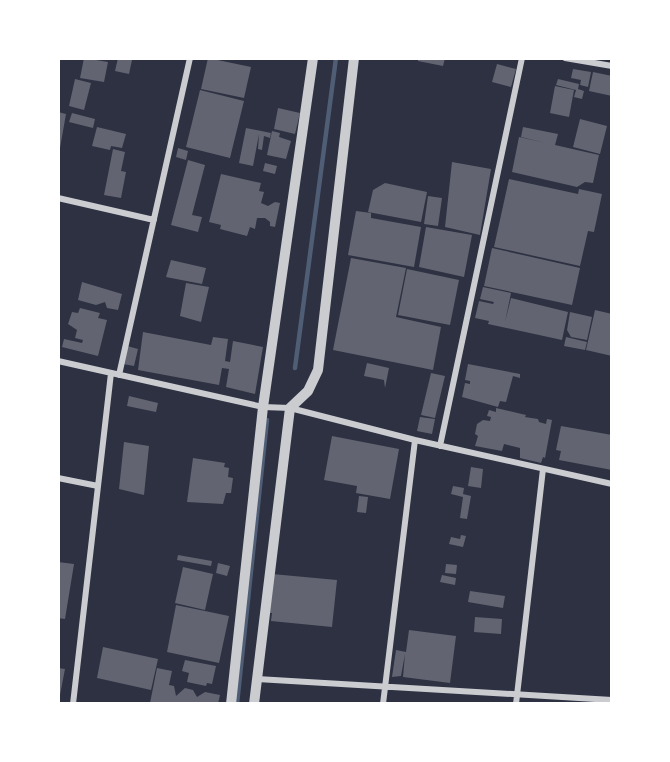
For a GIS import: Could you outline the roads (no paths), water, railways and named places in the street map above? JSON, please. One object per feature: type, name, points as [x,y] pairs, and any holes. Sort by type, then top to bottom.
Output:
[{"type":"street","points":[[119,375],[190,58]]},
{"type":"street","points":[[231,704],[263,407],[313,58]]},
{"type":"street","points":[[255,704],[290,408],[308,391],[318,370],[354,58]]},
{"type":"street","points":[[440,446],[522,58]]},
{"type":"street","points":[[565,58],[612,66]]},
{"type":"street","points":[[58,198],[154,220]]},
{"type":"street","points":[[58,361],[263,407],[290,408],[440,446],[612,484]]},
{"type":"street","points":[[73,704],[111,373]]},
{"type":"street","points":[[383,704],[415,440]]},
{"type":"street","points":[[516,704],[543,469]]},
{"type":"street","points":[[58,478],[98,486]]},
{"type":"street","points":[[257,680],[612,700]]},
{"type":"waterway","points":[[295,368],[336,58]]},
{"type":"waterway","points":[[237,704],[267,420]]}]
